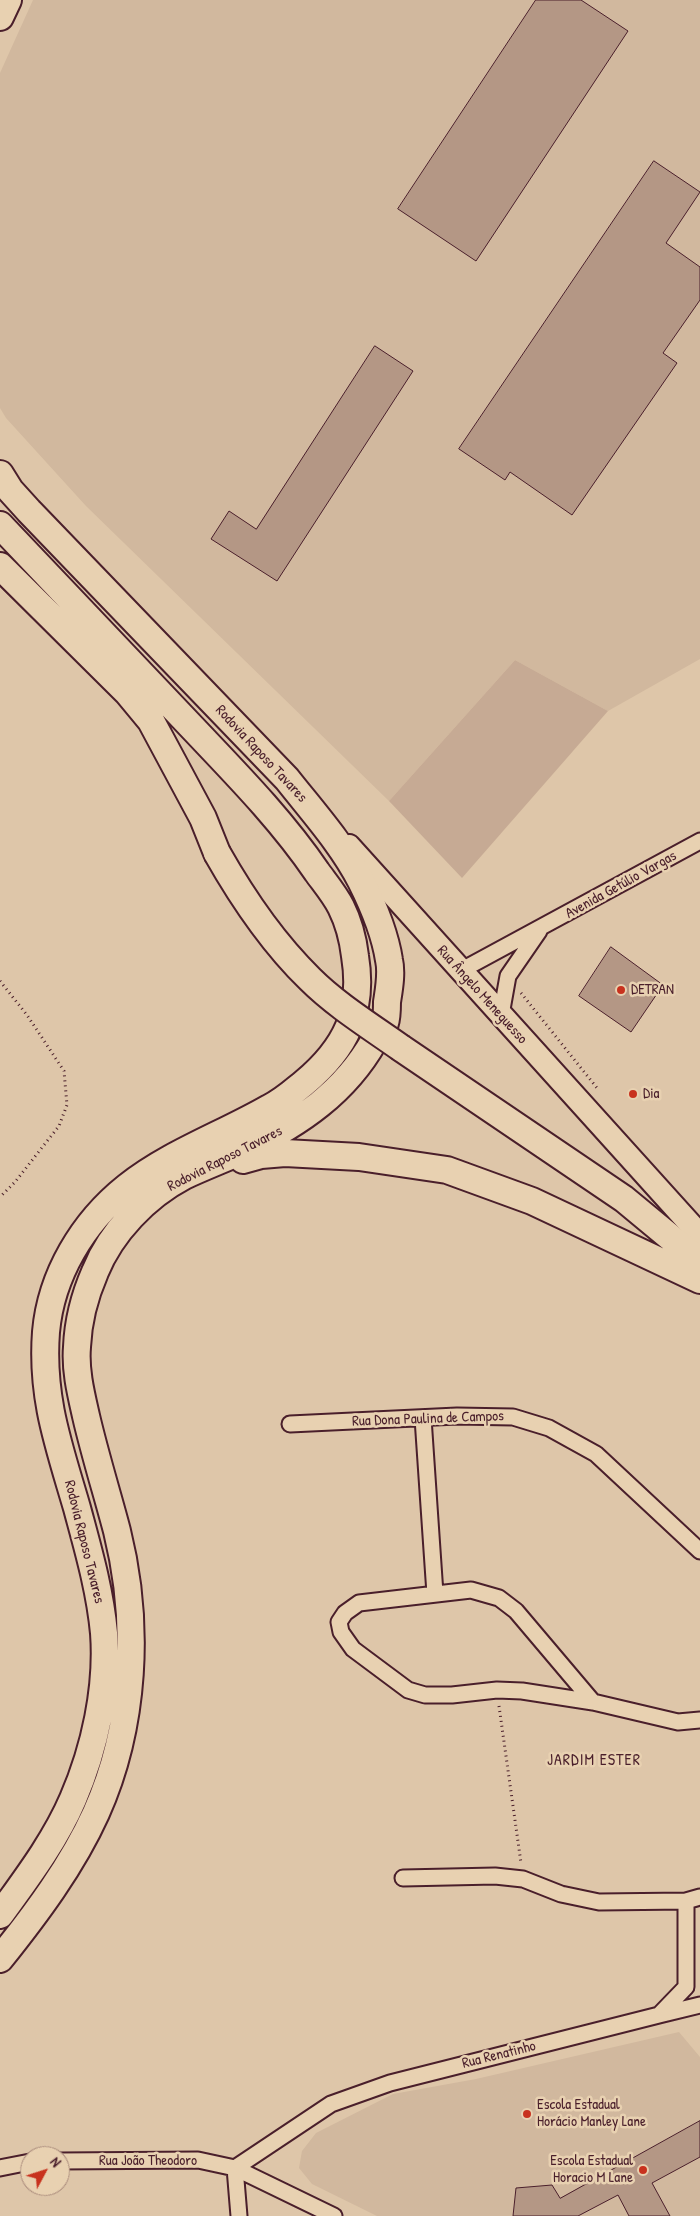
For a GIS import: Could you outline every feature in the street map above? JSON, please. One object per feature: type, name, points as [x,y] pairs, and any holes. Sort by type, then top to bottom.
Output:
[{"type":"highway","points":[[0,17],[8,0]]},
{"type":"highway","name":"Rodovia Raposo Tavares","points":[[0,474],[10,490],[29,511],[287,779],[342,848],[361,880],[372,905],[390,962],[385,1023],[362,1062],[347,1082],[322,1105],[285,1129],[183,1177],[161,1191],[131,1217],[110,1243],[95,1271],[82,1311],[76,1348],[80,1388],[94,1450],[118,1535],[132,1621],[131,1672],[124,1721],[113,1768],[96,1814],[64,1870],[33,1918],[0,1959]]},
{"type":"highway","name":"Rodovia Raposo Tavares","points":[[0,525],[251,790],[305,854],[340,904],[352,937],[358,971],[358,1003],[346,1036],[324,1066],[273,1107],[160,1164],[129,1185],[100,1211],[76,1243],[56,1284],[46,1328],[45,1372],[50,1416],[97,1581],[104,1635],[103,1690],[92,1742],[72,1801],[37,1864],[0,1915]]},
{"type":"highway","points":[[0,566],[127,692],[151,721],[203,818],[217,854],[239,893],[273,940],[311,980],[401,1048],[624,1199],[700,1262]]},
{"type":"highway","points":[[210,1165],[261,1155],[285,1153],[359,1157],[447,1170],[532,1201],[700,1280]]},
{"type":"main road","name":"Rua Ângelo Meneguesso","points":[[287,779],[700,1235]]},
{"type":"street","name":"Avenida Getúlio Vargas","points":[[460,971],[700,841]]},
{"type":"street","name":"Avenida Getúlio Vargas","points":[[501,1015],[508,976],[541,928]]},
{"type":"street","points":[[678,1209],[700,1218]]},
{"type":"street","name":"Rua Dona Paulina de Campos","points":[[290,1424],[423,1418],[512,1417],[549,1428],[596,1454],[700,1551]]},
{"type":"street","points":[[423,1418],[435,1594]]},
{"type":"street","points":[[593,1702],[516,1610],[499,1598],[471,1590],[359,1603],[351,1608],[339,1622],[340,1632],[353,1650],[408,1690],[425,1695],[452,1695],[497,1690],[522,1691],[593,1702],[678,1722],[700,1720]]},
{"type":"street","points":[[403,1878],[495,1876],[523,1878],[561,1894],[599,1902],[693,1899],[686,1987],[659,2015]]},
{"type":"street","name":"Rua Renatinho","points":[[235,2168],[331,2104],[390,2083],[700,2005]]},
{"type":"street","name":"Rua João Theodoro","points":[[70,2161],[198,2160],[235,2168],[334,2216]]},
{"type":"street","points":[[0,2168],[20,2164]]},
{"type":"street","points":[[235,2168],[239,2216]]},
{"type":"path","points":[[0,981],[27,1015],[64,1071],[67,1105],[59,1126],[15,1182],[0,1197]]},
{"type":"path","points":[[497,1690],[523,1878]]},
{"type":"shaded area","points":[[33,0],[700,0],[700,659],[608,711],[515,660],[389,801],[86,506],[6,418],[0,408],[0,73]]},
{"type":"shaded area","points":[[515,660],[608,711],[462,878],[389,801]]},
{"type":"shaded area","name":"Escola Estadual Horácio Manley Lane","points":[[679,2032],[700,2057],[700,2216],[377,2216],[312,2184],[299,2168],[302,2151],[316,2133],[393,2094],[476,2079]]},
{"type":"building","points":[[536,0],[581,0],[628,31],[476,261],[398,209]]},
{"type":"building","points":[[654,161],[700,192],[666,243],[700,267],[700,300],[663,353],[677,363],[572,515],[510,472],[505,480],[459,449]]},
{"type":"building","points":[[375,346],[413,371],[277,581],[211,539],[229,511],[256,529]]},
{"type":"building","name":"DETRAN","points":[[611,947],[663,985],[631,1032],[579,996]]},
{"type":"building","name":"Escola Estadual Horacio M Lane","points":[[700,2121],[700,2157],[652,2183],[670,2216],[629,2216],[618,2195],[578,2216],[513,2216],[516,2188],[552,2185],[560,2198]]},
{"type":"place","name":"DETRAN","points":[[621,990]]},
{"type":"place","name":"Dia","points":[[633,1094]]},
{"type":"place","name":"Escola Estadual Horácio Manley Lane","points":[[527,2114]]},
{"type":"place","name":"Escola Estadual Horacio M Lane","points":[[643,2170]]},
{"type":"district","name":"JARDIM ESTER","points":[[594,1761]]}]
